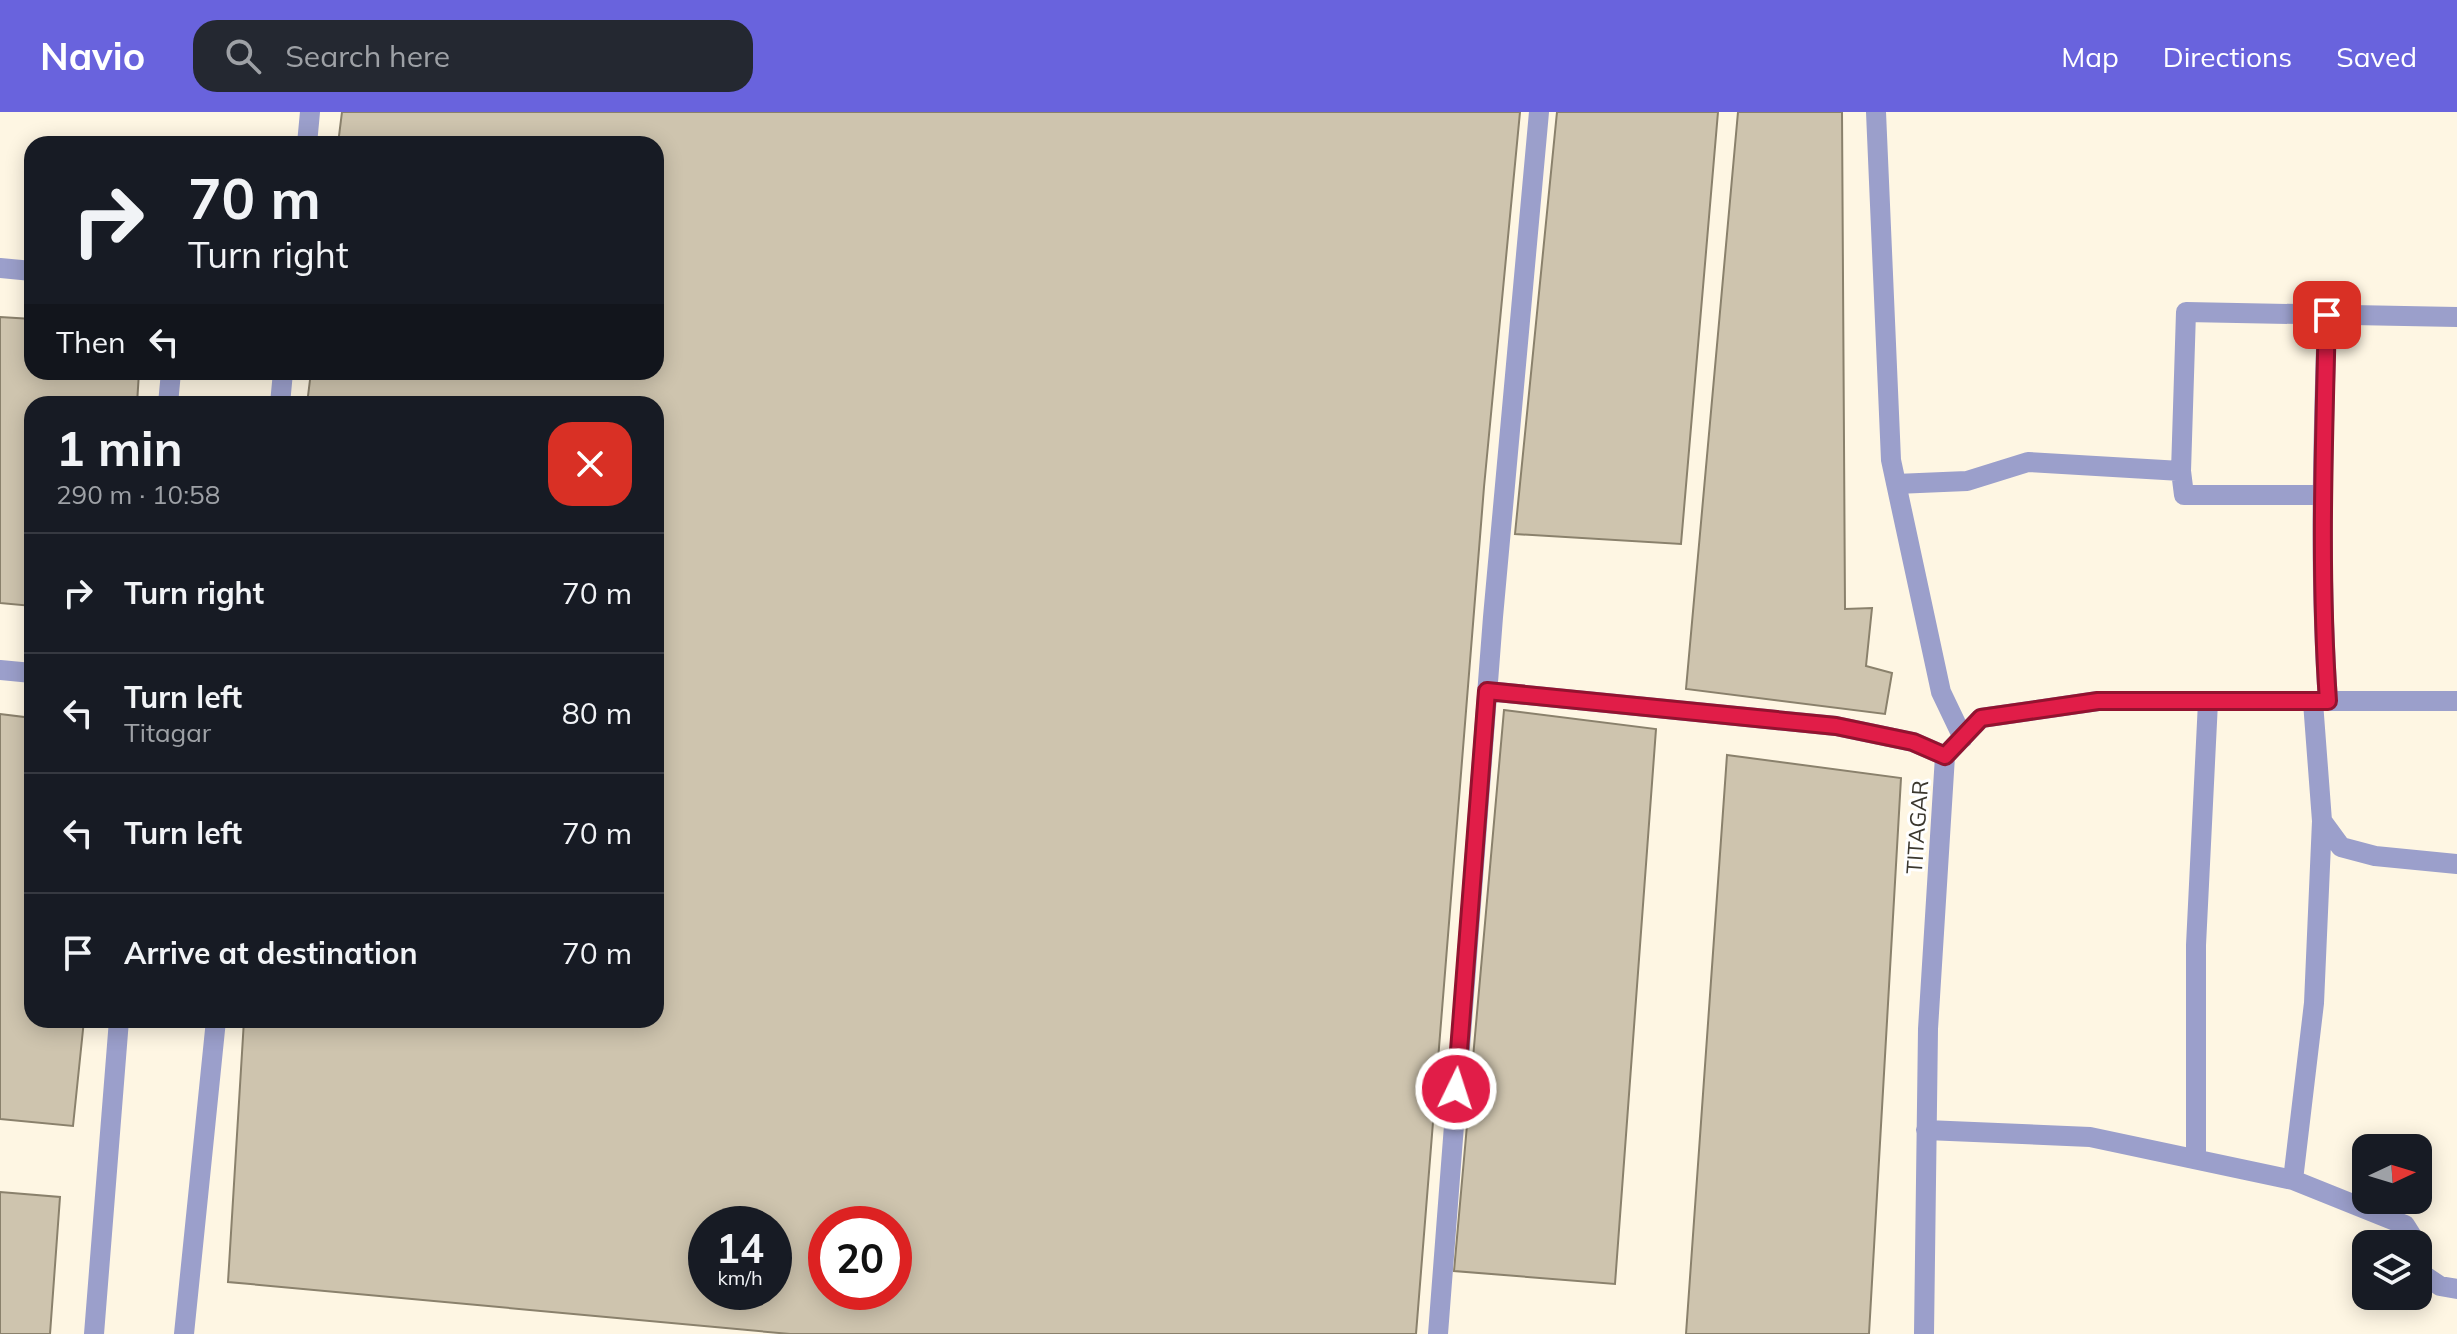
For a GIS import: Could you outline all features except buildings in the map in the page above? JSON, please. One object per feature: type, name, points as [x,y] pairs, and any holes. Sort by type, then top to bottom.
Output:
[{"type":"street","points":[[308,136],[310,112]]},
{"type":"street","points":[[1438,1334],[1487,691],[1539,112]]},
{"type":"street","points":[[1876,112],[1891,460],[1941,692],[1963,738]]},
{"type":"street","points":[[0,268],[24,270]]},
{"type":"street","points":[[2322,495],[2184,495],[2181,471],[2186,312],[2457,317]]},
{"type":"street","points":[[2293,1180],[2314,1003],[2322,821],[2322,495],[2327,315]]},
{"type":"street","points":[[1896,484],[1967,481],[2028,462],[2181,471]]},
{"type":"street","points":[[0,670],[24,672]]},
{"type":"street","points":[[1487,691],[1836,726],[1913,742],[1945,756]]},
{"type":"street","name":"TITAGAR","points":[[1924,1334],[1928,1029],[1945,756],[1981,718],[2098,701],[2457,701]]},
{"type":"street","points":[[2196,1159],[2196,945],[2208,702]]},
{"type":"street","points":[[2322,821],[2341,847],[2375,856],[2457,864]]},
{"type":"street","points":[[94,1334],[118,1028]]},
{"type":"street","points":[[184,1334],[215,1028]]},
{"type":"street","points":[[1926,1130],[2090,1137],[2293,1180],[2405,1225],[2408,1230]]},
{"type":"street","points":[[2432,1281],[2440,1286],[2457,1289]]},
{"type":"route","points":[[1456,1089],[1487,691],[1836,726],[1913,742],[1945,756],[1981,718],[2098,701],[2328,701],[2323,639],[2322,495],[2327,315]]}]
